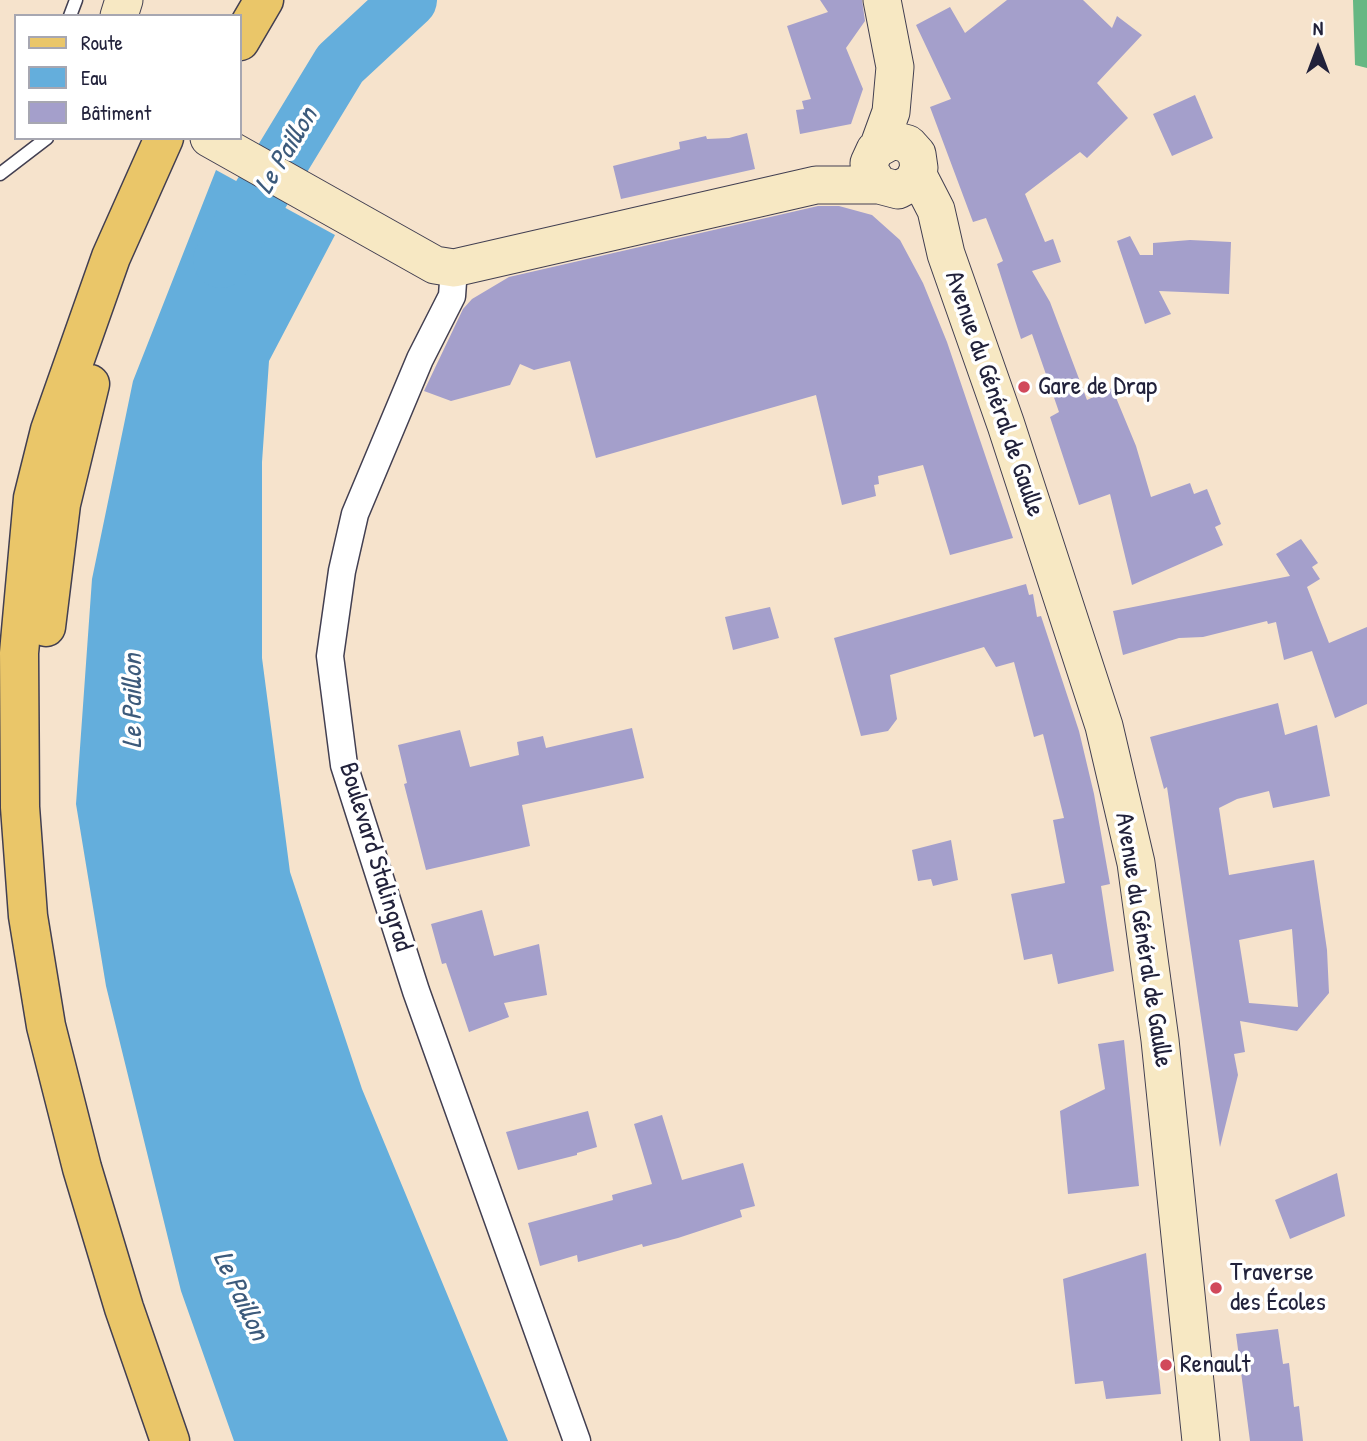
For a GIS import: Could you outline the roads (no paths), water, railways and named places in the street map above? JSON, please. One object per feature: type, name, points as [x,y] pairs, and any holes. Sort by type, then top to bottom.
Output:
[{"type":"main road","points":[[242,38],[264,0]]},
{"type":"main road","points":[[163,140],[111,257],[77,347],[36,484],[43,703],[43,807],[50,912],[70,1027],[103,1166],[146,1308],[192,1441]]},
{"type":"main road","points":[[170,1441],[112,1270],[82,1168],[46,1026],[28,916],[20,807],[19,653],[38,564],[61,504],[98,353],[130,264],[186,140]]},
{"type":"street","points":[[213,140],[435,265],[454,268],[891,166],[891,111],[895,67],[882,0]]},
{"type":"street","name":"Avenue du Général de Gaulle","points":[[891,166],[936,211],[946,254],[1006,425],[1104,726],[1136,863],[1160,1040],[1201,1441]]},
{"type":"street","name":"Boulevard Stalingrad","points":[[454,268],[452,296],[420,359],[355,514],[342,571],[330,656],[344,765],[416,991],[577,1441]]},
{"type":"lane","points":[[0,174],[44,140]]},
{"type":"water","points":[[216,170],[335,235],[269,361],[262,462],[262,658],[290,872],[362,1089],[508,1441],[234,1441],[181,1291],[106,986],[76,804],[92,579],[133,381]]},
{"type":"waterway","name":"Le Paillon","points":[[221,260],[340,64],[409,0]]},
{"type":"place","name":"Gare de Drap","points":[[1024,387]]},
{"type":"place","name":"Traverse des Écoles","points":[[1216,1288]]},
{"type":"place","name":"Renault","points":[[1166,1365]]}]
